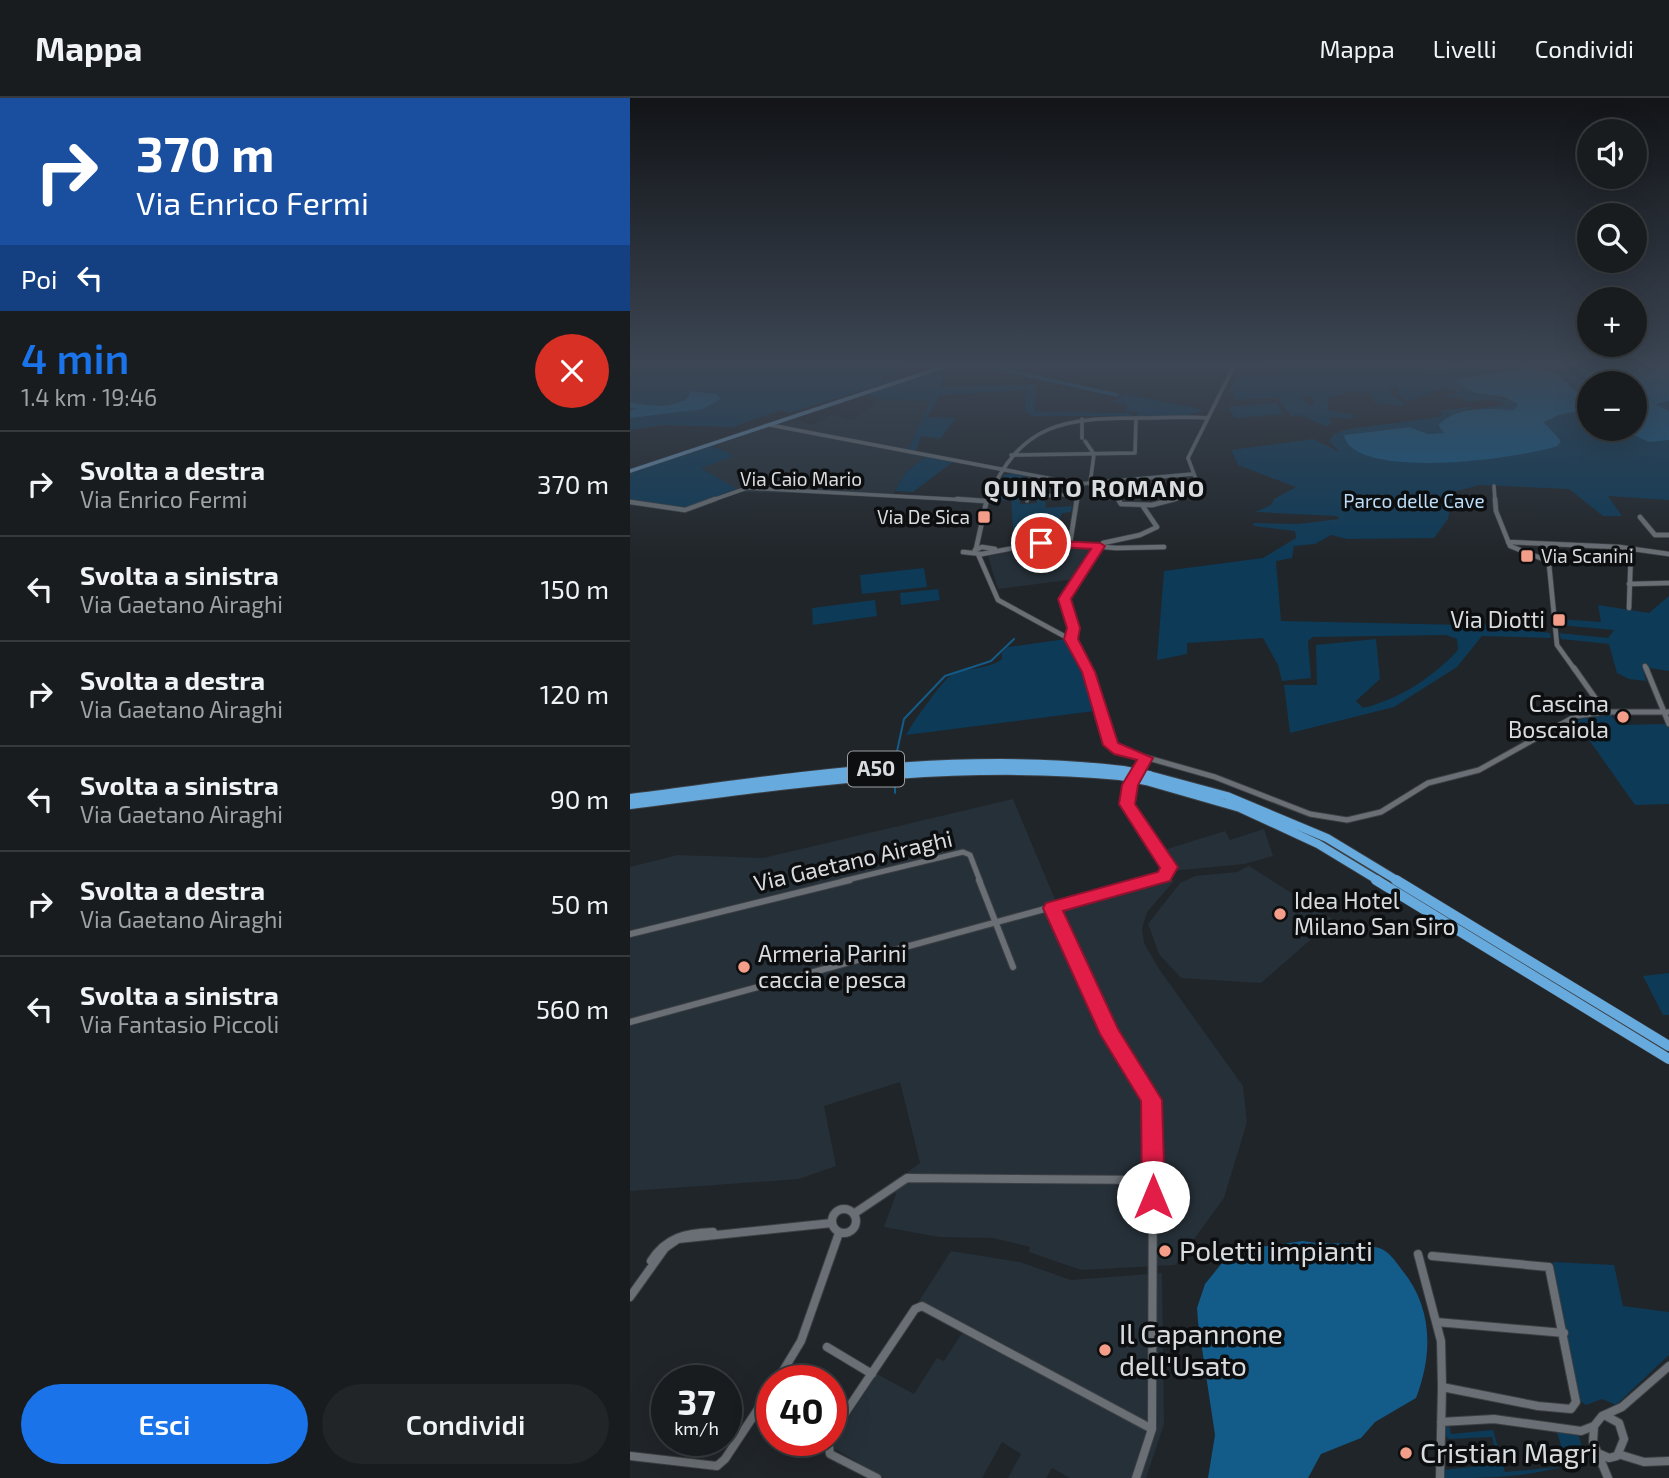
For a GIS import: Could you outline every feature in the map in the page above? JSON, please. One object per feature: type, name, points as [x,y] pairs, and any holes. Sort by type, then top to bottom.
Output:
[{"type":"highway","name":"A50","points":[[630,798],[943,762],[1032,761],[1121,773],[1227,796],[1327,838],[1669,1046]]},
{"type":"highway","name":"A50","points":[[630,805],[898,774],[998,766],[1121,773]]},
{"type":"highway","name":"A50","points":[[1148,778],[1240,808],[1318,844],[1669,1059]]},
{"type":"main road","points":[[630,469],[748,430]]},
{"type":"street","points":[[801,430],[1083,484],[1193,474]]},
{"type":"street","points":[[1050,430],[1012,454],[985,501],[977,541],[998,600],[1071,639],[1088,672],[1111,745],[1120,751],[1236,785],[1310,814],[1347,820],[1381,812],[1428,783],[1479,770],[1576,716],[1605,712],[1669,712]]},
{"type":"street","points":[[1083,430],[1083,440],[1092,447],[1094,454],[1090,484]]},
{"type":"street","points":[[1012,454],[1135,453],[1136,430]]},
{"type":"street","points":[[1106,482],[1118,503],[1155,505],[1202,493],[1188,458],[1201,430]]},
{"type":"street","points":[[999,476],[1014,471]]},
{"type":"street","points":[[1067,543],[1078,492],[1083,484]]},
{"type":"street","points":[[1493,486],[1496,511],[1508,542],[1516,550],[1548,561]]},
{"type":"street","name":"Via Caio Mario","points":[[630,502],[685,510],[744,488],[985,501]]},
{"type":"street","points":[[1027,502],[1027,497],[1078,492]]},
{"type":"street","name":"Via Caio Mario","points":[[976,501],[985,501]]},
{"type":"street","points":[[1071,639],[1073,630],[1064,599],[1100,546],[1157,527],[1142,505]]},
{"type":"street","points":[[1640,517],[1655,535],[1669,535]]},
{"type":"street","points":[[1055,542],[1068,534]]},
{"type":"street","points":[[977,541],[982,547],[981,552]]},
{"type":"street","points":[[964,552],[1002,550],[1055,542],[1164,547]]},
{"type":"street","points":[[1508,542],[1669,554]]},
{"type":"street","points":[[1547,544],[1559,651],[1605,712]]},
{"type":"street","points":[[1629,608],[1631,550]]},
{"type":"street","points":[[1629,584],[1669,583]]},
{"type":"street","points":[[1065,635],[1073,630]]},
{"type":"street","points":[[1645,666],[1661,711],[1669,724]]},
{"type":"street","points":[[630,1021],[1164,876],[1169,872],[1164,859],[1127,804],[1130,785],[1146,758]]},
{"type":"street","name":"Via Gaetano Airaghi","points":[[630,934],[963,852],[970,855],[996,922]]},
{"type":"street","points":[[1052,908],[1110,1034],[1152,1100],[1152,1429],[1136,1478]]},
{"type":"street","points":[[996,922],[1013,967]]},
{"type":"street","points":[[630,1297],[670,1243],[678,1239],[832,1223],[841,1211],[855,1213],[907,1178],[1153,1180]]},
{"type":"street","points":[[839,1233],[853,1228],[857,1222],[855,1213]]},
{"type":"street","points":[[832,1223],[839,1233]]},
{"type":"street","points":[[787,1365],[801,1341],[839,1233]]},
{"type":"street","points":[[1418,1254],[1442,1351],[1440,1478]]},
{"type":"street","points":[[1432,1256],[1544,1264],[1549,1267],[1576,1402],[1571,1409],[1442,1387]]},
{"type":"street","points":[[847,1411],[915,1309],[927,1307],[1152,1429]]},
{"type":"street","points":[[1436,1322],[1564,1333]]},
{"type":"street","points":[[827,1347],[872,1374]]},
{"type":"street","points":[[1441,1422],[1494,1419],[1581,1431],[1594,1426],[1622,1407],[1669,1366]]},
{"type":"street","points":[[1619,1423],[1622,1407]]},
{"type":"street","points":[[630,1456],[717,1466],[725,1459],[756,1412]]},
{"type":"street","points":[[1606,1416],[1619,1423],[1624,1433],[1607,1475]]},
{"type":"street","points":[[1594,1426],[1593,1442],[1607,1475]]},
{"type":"street","points":[[1581,1431],[1593,1442]]},
{"type":"street","points":[[1597,1452],[1616,1453],[1634,1459],[1669,1461]]},
{"type":"street","points":[[834,1456],[877,1478]]},
{"type":"shaded area","points":[[757,430],[918,430],[908,450],[927,456],[906,472],[893,495],[741,492],[701,468],[733,456],[712,446]]},
{"type":"shaded area","points":[[1381,430],[1418,430],[1428,434],[1444,433],[1442,430],[1552,430],[1561,441],[1557,446],[1539,451],[1442,463],[1376,458],[1354,449],[1344,435]]},
{"type":"shaded area","points":[[1647,430],[1669,430],[1669,440],[1649,442]]},
{"type":"shaded area","points":[[1027,476],[1066,483],[1053,494],[1001,497]]},
{"type":"shaded area","points":[[1045,545],[1088,547],[1092,551],[1075,579],[998,589],[988,556]]},
{"type":"shaded area","points":[[1013,799],[1059,909],[1169,877],[1174,881],[1147,912],[1142,929],[1144,943],[1159,969],[1243,1086],[1247,1122],[1224,1198],[1175,1265],[1081,1270],[1029,1252],[1030,1247],[993,1238],[939,1237],[884,1227],[896,1194],[890,1185],[920,1163],[900,1082],[824,1106],[836,1166],[799,1179],[630,1191],[630,867],[678,855],[763,858]]},
{"type":"shaded area","points":[[1264,829],[1273,856],[1244,864],[1171,871],[1161,851],[1225,831],[1230,840]]},
{"type":"shaded area","points":[[1249,866],[1342,925],[1324,928],[1261,983],[1181,978],[1159,954],[1148,924],[1180,883],[1195,876],[1237,872]]},
{"type":"shaded area","points":[[1303,1241],[1360,1244],[1379,1248],[1389,1254],[1402,1270],[1420,1300],[1427,1332],[1425,1365],[1416,1398],[1375,1422],[1361,1438],[1321,1454],[1308,1478],[1208,1478],[1215,1435],[1197,1308],[1205,1284],[1222,1263],[1244,1258],[1259,1247]]},
{"type":"shaded area","points":[[951,1251],[1020,1262],[1071,1280],[1162,1273],[1164,1424],[1146,1478],[1070,1478],[1052,1468],[1046,1478],[1008,1478],[1021,1454],[1002,1442],[982,1478],[884,1478],[847,1456],[847,1420],[877,1374],[914,1394],[937,1358],[944,1361],[966,1327],[919,1301]]},
{"type":"green space","points":[[917,430],[947,430],[940,439],[921,436],[916,451],[908,450]]},
{"type":"green space","name":"Parco delle Cave","points":[[1344,430],[1381,430],[1345,435],[1357,451],[1380,459],[1431,463],[1515,455],[1561,441],[1552,430],[1577,430],[1577,441],[1647,441],[1647,430],[1669,430],[1669,500],[1608,496],[1622,516],[1603,516],[1569,489],[1480,485],[1453,492],[1448,519],[1434,538],[1347,539],[1331,535],[1315,544],[1294,546],[1292,558],[1276,561],[1281,621],[1466,625],[1474,616],[1486,625],[1550,633],[1551,638],[1482,636],[1457,667],[1394,707],[1290,733],[1284,685],[1317,685],[1316,645],[1376,639],[1380,679],[1356,701],[1363,708],[1403,693],[1427,678],[1458,650],[1457,639],[1446,635],[1313,637],[1308,641],[1311,678],[1282,681],[1278,665],[1263,638],[1187,643],[1187,654],[1157,660],[1164,571],[1263,558],[1296,538],[1295,531],[1254,526],[1253,523],[1298,524],[1339,519],[1337,516],[1255,512],[1271,505],[1274,499],[1296,487],[1238,465],[1231,450],[1313,439],[1340,452],[1329,441],[1334,434]]},
{"type":"green space","points":[[1418,430],[1442,430],[1444,433],[1428,434]]},
{"type":"green space","points":[[712,446],[734,456],[701,468],[737,489],[683,510],[630,501],[630,472]]},
{"type":"green space","points":[[927,456],[954,461],[913,492],[895,491],[906,472]]},
{"type":"green space","points":[[1013,473],[1027,476],[1002,497],[1019,496],[1020,504],[1037,503],[1036,498],[1045,497],[1046,508],[1072,506],[1071,512],[1062,513],[1055,534],[1014,540],[1011,500],[990,501],[1004,475]]},
{"type":"green space","points":[[924,568],[927,587],[862,594],[860,575]]},
{"type":"green space","points":[[938,589],[940,600],[901,605],[900,593]]},
{"type":"green space","points":[[1669,596],[1669,671],[1643,667],[1646,681],[1629,679],[1617,673],[1609,644],[1561,639],[1559,633],[1608,638],[1614,630],[1560,625],[1559,619],[1601,622],[1598,605],[1649,613]]},
{"type":"green space","points":[[875,600],[877,616],[813,625],[812,608]]},
{"type":"green space","points":[[1066,639],[1077,656],[1095,711],[906,735],[949,677],[961,671],[996,663],[1002,659],[1002,653],[1008,647]]},
{"type":"green space","points":[[1611,714],[1618,725],[1666,724],[1669,728],[1669,804],[1635,805],[1575,720]]},
{"type":"green space","points":[[1669,973],[1669,1015],[1663,1015],[1643,976]]},
{"type":"green space","points":[[1553,1262],[1614,1265],[1623,1306],[1669,1312],[1669,1355],[1616,1405],[1602,1399],[1586,1405],[1579,1400]]},
{"type":"green space","points":[[1446,1427],[1450,1427],[1451,1434],[1493,1430],[1505,1472],[1560,1467],[1516,1475],[1442,1478],[1442,1470],[1499,1464],[1492,1437],[1449,1439],[1442,1434]]},
{"type":"green space","points":[[1557,1433],[1578,1433],[1585,1457],[1568,1465]]},
{"type":"waterway","points":[[896,756],[904,719],[945,676],[991,661],[1014,639]]},
{"type":"waterway","points":[[895,784],[895,793]]},
{"type":"place","name":"Via De Sica","points":[[984,517]]},
{"type":"place","name":"Via Scanini","points":[[1527,556]]},
{"type":"place","name":"Via Diotti","points":[[1559,620]]},
{"type":"place","name":"Cascina Boscaiola","points":[[1623,717]]},
{"type":"place","name":"Idea Hotel Milano San Siro","points":[[1280,914]]},
{"type":"place","name":"Armeria Parini caccia e pesca","points":[[744,967]]},
{"type":"place","name":"Poletti impianti","points":[[1165,1251]]},
{"type":"place","name":"Il Capannone dell'Usato","points":[[1105,1350]]},
{"type":"place","name":"Cristian Magri","points":[[1406,1453]]},
{"type":"district","name":"QUINTO ROMANO","points":[[1095,489]]},
{"type":"route","points":[[1041,543],[1100,546],[1072,591],[1064,599],[1074,628],[1071,639],[1080,651],[1088,672],[1111,745],[1120,751],[1146,758],[1130,785],[1127,804],[1169,867],[1164,876],[1052,908],[1110,1034],[1152,1100],[1153,1197]]}]
